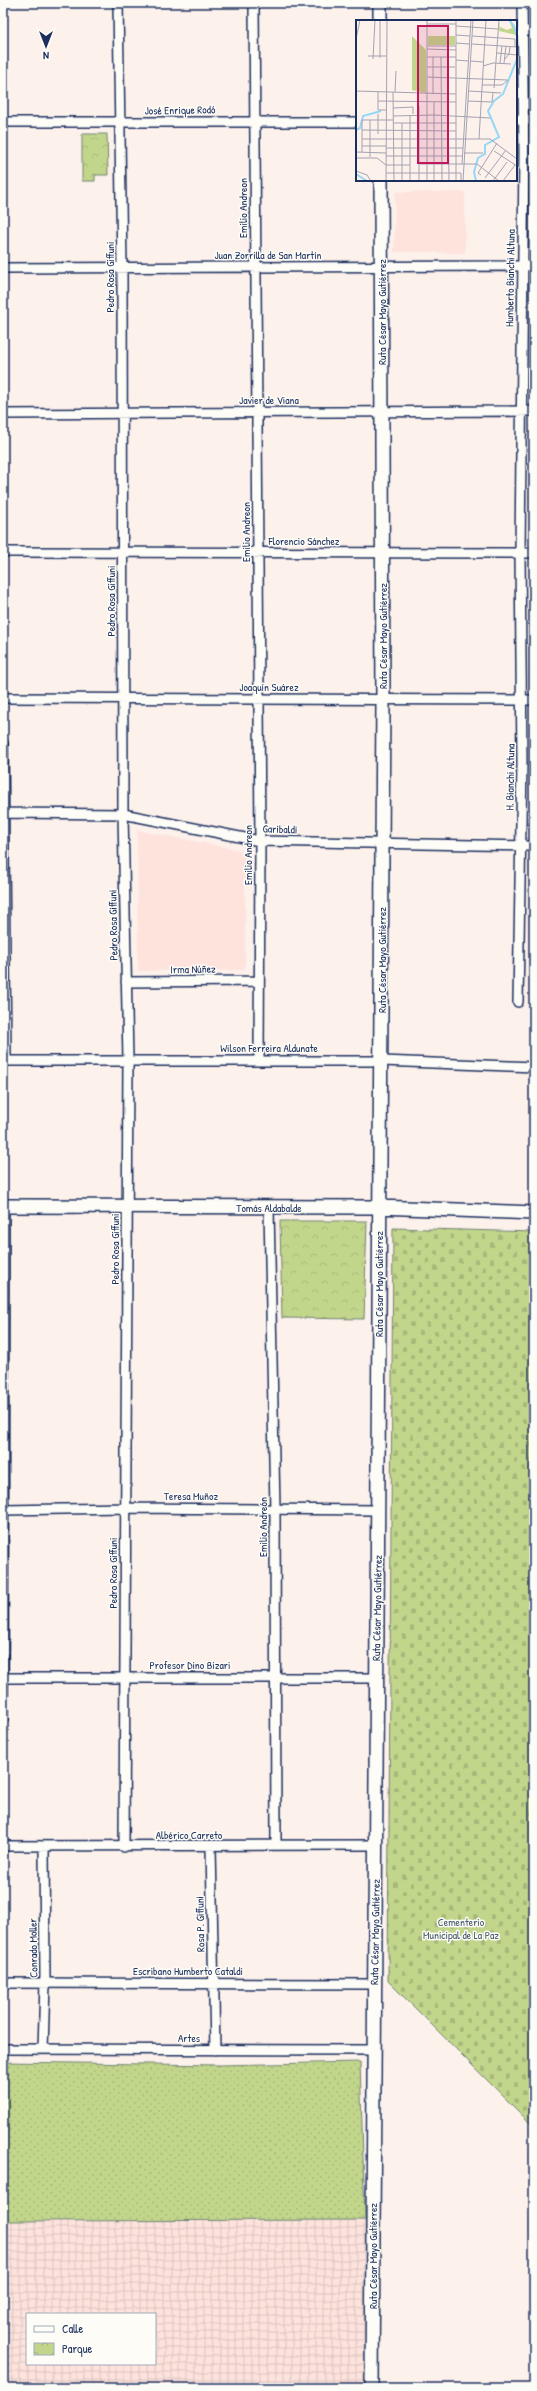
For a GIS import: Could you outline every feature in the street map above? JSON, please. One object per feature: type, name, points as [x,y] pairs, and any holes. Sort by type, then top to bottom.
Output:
[{"type":"street","name":"Pedro Rosa Giffuni","points":[[118,3],[122,268],[123,814],[128,1060],[124,1847]]},
{"type":"street","name":"Emilio Andreon","points":[[254,3],[260,840],[260,1060]]},
{"type":"street","points":[[380,3],[380,20]]},
{"type":"street","name":"Humberto Bianchi Altuna","points":[[520,553],[522,266],[520,120],[522,3]]},
{"type":"street","points":[[522,31],[534,31]]},
{"type":"street","points":[[520,120],[534,120]]},
{"type":"street","name":"José Enrique Rodó","points":[[3,122],[356,122]]},
{"type":"street","name":"Ruta César Mayo Gutiérrez","points":[[372,2388],[376,1678],[379,1510],[379,1207],[382,1061],[384,554],[381,181]]},
{"type":"street","name":"Juan Zorrilla de San Martín","points":[[3,268],[534,266]]},
{"type":"street","name":"Javier de Viana","points":[[3,414],[122,412],[383,413],[534,411]]},
{"type":"street","name":"Florencio Sánchez","points":[[3,552],[258,554],[534,553]]},
{"type":"street","name":"H. Bianchi Altuna","points":[[518,1002],[522,700],[520,553]]},
{"type":"street","name":"Joaquín Suárez","points":[[3,698],[534,700]]},
{"type":"street","points":[[3,743],[5,1061]]},
{"type":"street","name":"Garibaldi","points":[[3,813],[123,814],[260,840],[534,846]]},
{"type":"street","name":"Irma Núñez","points":[[126,982],[259,981]]},
{"type":"street","name":"Wilson Ferreira Aldunate","points":[[5,1061],[382,1061],[534,1067]]},
{"type":"street","points":[[3,1719],[4,1206]]},
{"type":"street","name":"Tomás Aldabalde","points":[[4,1206],[269,1208],[379,1207],[534,1213]]},
{"type":"street","name":"Emilio Andreón","points":[[269,1208],[275,1509],[276,1845]]},
{"type":"street","name":"Teresa Muñoz","points":[[3,1510],[125,1508],[379,1510]]},
{"type":"street","name":"Profesor Dino Bizari","points":[[3,1678],[376,1678]]},
{"type":"street","name":"Albérico Carreto","points":[[3,1846],[211,1847],[276,1845],[376,1845]]},
{"type":"street","name":"Conrado Moller","points":[[43,2049],[45,1983],[44,1847]]},
{"type":"street","name":"Rosa P. Giffuni","points":[[211,1847],[215,2050]]},
{"type":"street","name":"Escribano Humberto Cataldi","points":[[3,1983],[374,1984]]},
{"type":"street","name":"Artes","points":[[3,2049],[375,2050]]},
{"type":"shaded area","points":[[395,192],[465,192],[465,253],[394,252]]},
{"type":"shaded area","points":[[137,830],[240,850],[245,857],[245,970],[138,971]]},
{"type":"shaded area","points":[[365,2220],[364,2388],[3,2388],[3,2221]]},
{"type":"green space","points":[[82,134],[107,134],[108,175],[95,175],[95,181],[82,181]]},
{"type":"green space","points":[[280,1221],[367,1221],[364,1319],[282,1318]]},
{"type":"green space","name":"Cementerio Municipal de La Paz","points":[[393,1228],[534,1232],[534,2127],[388,1981]]},
{"type":"green space","points":[[3,2062],[220,2065],[360,2062],[365,2220],[3,2221]]}]
